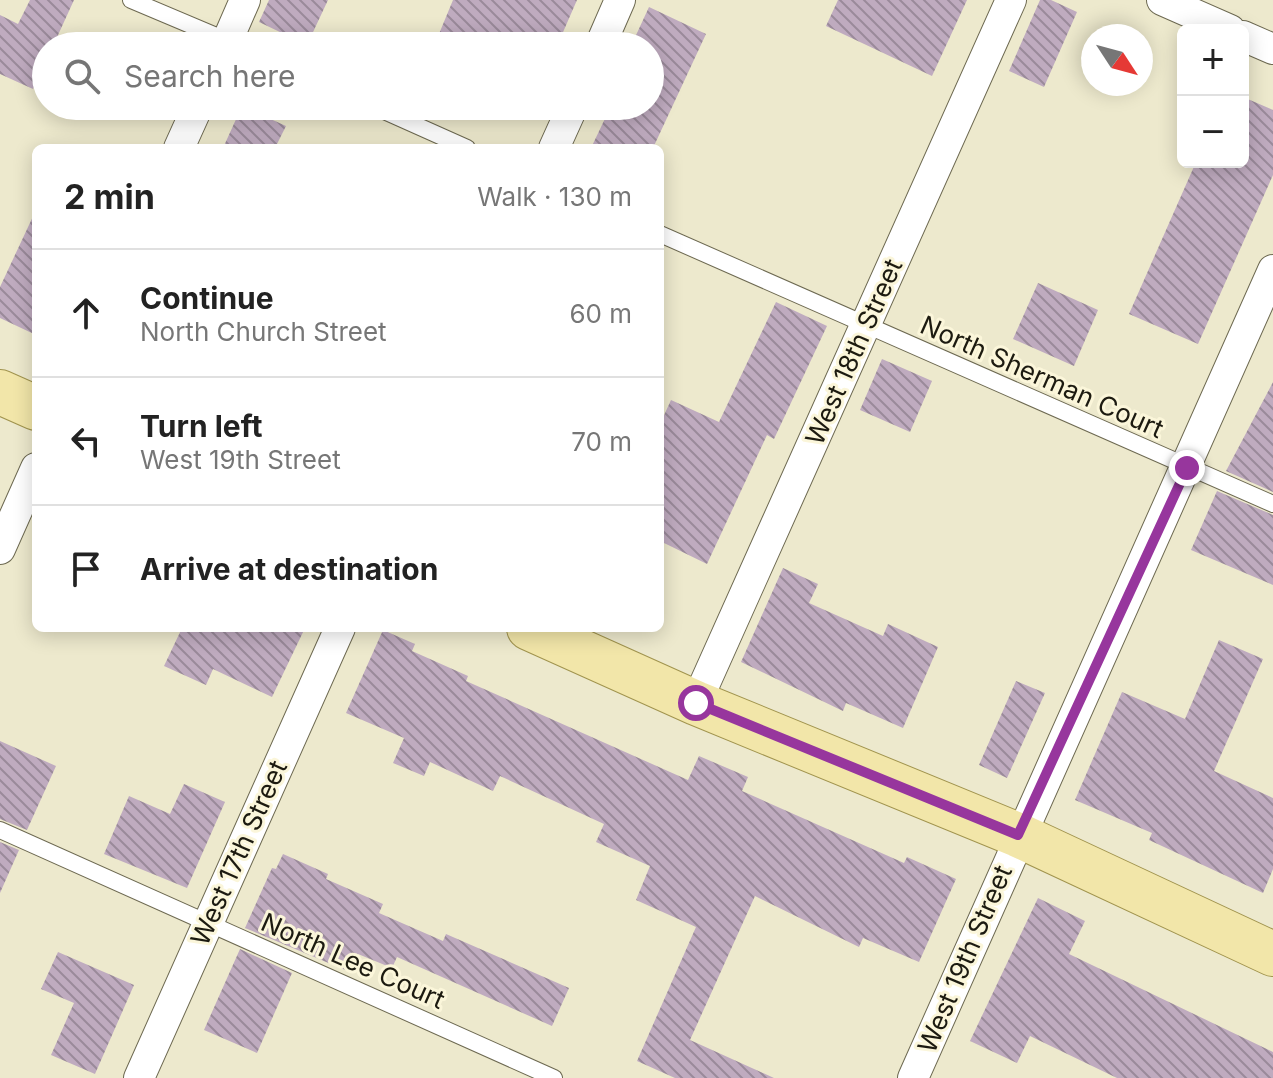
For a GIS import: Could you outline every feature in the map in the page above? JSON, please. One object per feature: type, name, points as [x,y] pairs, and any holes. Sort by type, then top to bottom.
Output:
[{"type":"main road","points":[[0,392],[32,406]]},
{"type":"main road","points":[[538,632],[696,703],[1018,835],[1273,954]]},
{"type":"street","points":[[234,32],[245,0]]},
{"type":"street","points":[[606,32],[620,0]]},
{"type":"street","name":"West 18th Street","points":[[696,703],[1011,0]]},
{"type":"street","points":[[1162,0],[1216,24]]},
{"type":"street","points":[[1249,39],[1273,49]]},
{"type":"street","points":[[181,144],[192,120]]},
{"type":"street","points":[[556,144],[567,120]]},
{"type":"street","name":"West 19th Street","points":[[913,1078],[1018,835],[1187,468],[1273,270]]},
{"type":"street","points":[[0,549],[32,477]]},
{"type":"street","name":"West 17th Street","points":[[139,1078],[338,632]]},
{"type":"lane","points":[[131,0],[203,32]]},
{"type":"lane","points":[[404,120],[458,144]]},
{"type":"lane","name":"North Sherman Court","points":[[664,236],[1273,504]]},
{"type":"lane","name":"North Lee Court","points":[[0,830],[554,1078]]},
{"type":"building","points":[[30,0],[74,0],[59,32],[32,32],[32,89],[0,74],[0,15],[18,24]]},
{"type":"building","points":[[269,0],[328,0],[313,32],[280,32],[259,22]]},
{"type":"building","points":[[453,0],[577,0],[563,32],[440,32]]},
{"type":"building","points":[[838,0],[967,0],[932,76],[826,26]]},
{"type":"building","points":[[1040,0],[1051,0],[1077,12],[1044,87],[1009,71]]},
{"type":"building","points":[[649,7],[706,34],[655,144],[593,144],[604,120],[664,120],[664,32],[637,32]]},
{"type":"building","points":[[1249,100],[1273,110],[1273,175],[1198,344],[1129,314],[1193,168],[1249,168]]},
{"type":"building","points":[[236,120],[273,120],[286,126],[277,144],[225,144]]},
{"type":"building","points":[[32,219],[32,333],[0,318],[0,287]]},
{"type":"building","points":[[1038,283],[1098,310],[1074,366],[1013,339]]},
{"type":"building","points":[[776,302],[827,326],[774,439],[767,435],[707,564],[664,543],[664,415],[671,400],[719,422]]},
{"type":"building","points":[[882,359],[932,381],[910,432],[860,410]]},
{"type":"building","points":[[1273,382],[1273,492],[1226,471]]},
{"type":"building","points":[[1217,491],[1273,515],[1273,585],[1191,550]]},
{"type":"building","points":[[783,568],[818,584],[809,603],[883,636],[888,624],[938,647],[903,728],[846,703],[843,711],[741,662]]},
{"type":"building","points":[[180,632],[303,632],[272,697],[213,669],[206,685],[164,666]]},
{"type":"building","points":[[382,632],[388,632],[415,644],[412,651],[468,676],[466,681],[688,780],[699,756],[748,777],[742,791],[904,863],[907,857],[956,879],[919,962],[863,938],[859,947],[755,896],[690,1040],[774,1078],[675,1078],[637,1061],[696,927],[636,900],[650,866],[596,842],[604,824],[500,776],[493,791],[430,762],[424,776],[393,763],[404,738],[346,713]]},
{"type":"building","points":[[1219,640],[1263,659],[1214,771],[1273,798],[1273,869],[1263,893],[1149,840],[1152,833],[1075,800],[1122,692],[1185,719]]},
{"type":"building","points":[[1016,681],[1045,693],[1007,778],[979,765]]},
{"type":"building","points":[[0,741],[56,766],[27,830],[0,819]]},
{"type":"building","points":[[184,784],[225,802],[187,888],[104,854],[129,796],[170,814]]},
{"type":"building","points":[[0,842],[19,850],[0,893]]},
{"type":"building","points":[[283,854],[328,874],[326,879],[383,904],[379,913],[443,941],[446,934],[569,988],[552,1026],[397,957],[392,968],[358,954],[350,972],[245,928],[272,868],[276,869]]},
{"type":"building","points":[[1038,898],[1085,921],[1069,954],[1273,1052],[1273,1078],[1117,1078],[1030,1036],[1017,1063],[970,1041]]},
{"type":"building","points":[[240,949],[292,973],[257,1053],[204,1030]]},
{"type":"building","points":[[58,952],[134,985],[95,1074],[51,1055],[74,1003],[41,989]]},
{"type":"route","points":[[696,703],[1018,835],[1187,468]]}]
